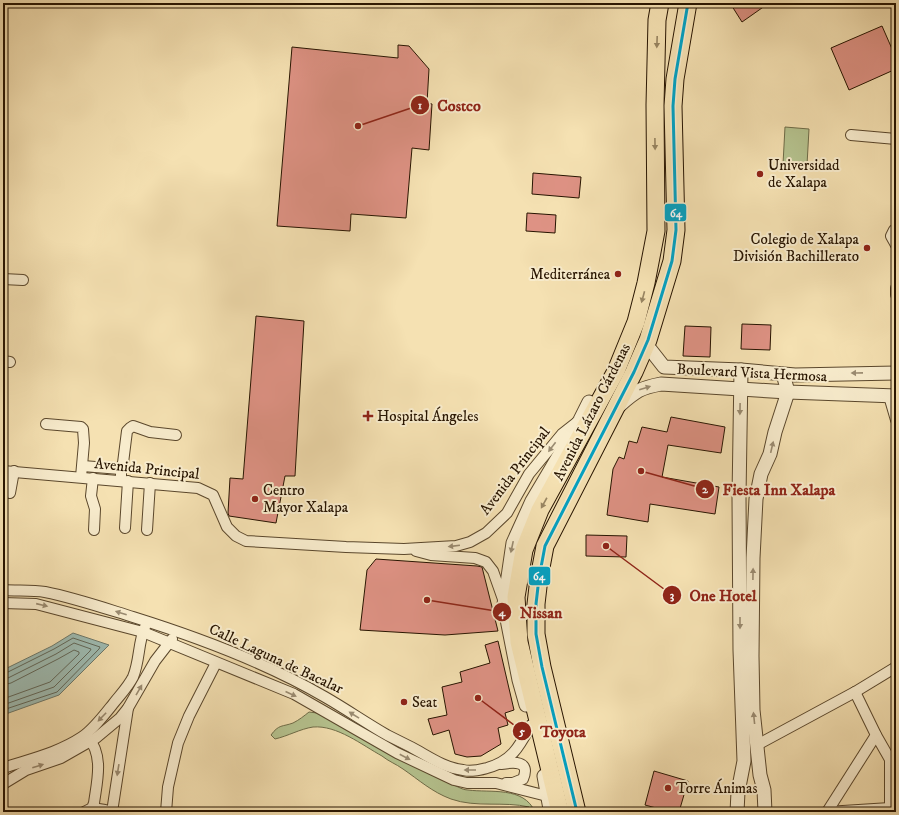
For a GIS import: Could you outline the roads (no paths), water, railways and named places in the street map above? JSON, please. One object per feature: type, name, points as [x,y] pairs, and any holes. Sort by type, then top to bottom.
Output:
[{"type":"highway","name":"Avenida Lázaro Cárdenas","points":[[552,807],[519,642],[516,597],[524,550],[540,510],[616,371],[636,322],[646,283],[656,231],[654,105],[657,20],[660,3]]},
{"type":"highway","name":"Avenida Lázaro Cárdenas","points":[[577,812],[542,667],[536,634],[536,604],[539,578],[545,546],[634,372],[646,344],[672,261],[676,230],[673,106],[675,79],[688,3]]},
{"type":"highway","points":[[589,402],[616,371]]},
{"type":"street","points":[[851,135],[896,139]]},
{"type":"street","points":[[896,229],[891,236],[896,245]]},
{"type":"street","points":[[3,279],[23,280]]},
{"type":"street","points":[[896,288],[896,295]]},
{"type":"street","name":"Boulevard Vista Hermosa","points":[[646,344],[664,367],[741,370],[783,374],[896,373]]},
{"type":"street","points":[[737,812],[738,792],[744,761],[740,650],[741,370]]},
{"type":"street","points":[[765,812],[764,790],[760,775],[753,710],[753,558],[756,499],[762,474],[770,454],[775,432],[788,392],[783,374]]},
{"type":"street","name":"Boulevard Vista Hermosa","points":[[614,411],[635,392],[644,387],[661,384],[788,392],[892,396]]},
{"type":"street","points":[[892,396],[896,420]]},
{"type":"street","name":"Avenida Lázaro Cárdenas","points":[[552,807],[519,680],[504,604],[512,543],[532,501],[589,402]]},
{"type":"street","name":"Avenida Principal","points":[[3,470],[198,488],[213,494],[227,527],[236,536],[246,541],[346,547],[404,548],[456,546],[480,537],[507,513],[529,474],[562,434],[580,420]]},
{"type":"street","points":[[46,424],[81,426],[83,429],[84,443],[81,477]]},
{"type":"street","points":[[125,528],[124,481],[120,469],[123,462],[127,431],[133,426],[150,432],[176,435]]},
{"type":"street","points":[[83,466],[120,469]]},
{"type":"street","points":[[10,494],[14,472]]},
{"type":"street","points":[[93,478],[91,496],[95,509],[94,530]]},
{"type":"street","points":[[147,530],[150,483]]},
{"type":"street","points":[[480,537],[476,542],[476,554],[480,559],[486,562],[493,571],[504,604]]},
{"type":"street","name":"Avenida Principal","points":[[404,548],[431,555],[458,556],[480,559]]},
{"type":"street","name":"Calle Laguna de Bacalar","points":[[3,590],[44,592],[98,606],[211,644],[323,695],[388,736],[451,768],[464,771],[474,771],[498,765],[512,754],[520,744],[531,725]]},
{"type":"street","name":"Calle Laguna de Bacalar","points":[[3,603],[36,604],[142,632],[294,694],[397,753],[454,780],[467,783],[496,783],[552,807]]},
{"type":"street","points":[[3,768],[58,750],[88,738],[124,691],[132,677],[138,663],[142,632],[148,622]]},
{"type":"street","points":[[3,784],[26,770],[61,758],[88,738],[120,718],[128,708],[155,661],[179,632]]},
{"type":"street","points":[[205,658],[211,644]]},
{"type":"street","points":[[241,673],[246,659]]},
{"type":"street","points":[[166,812],[168,787],[178,743],[216,663]]},
{"type":"street","points":[[757,745],[855,692],[896,667]]},
{"type":"street","points":[[112,812],[128,708],[124,691]]},
{"type":"street","points":[[855,692],[896,770]]},
{"type":"street","points":[[827,812],[876,734]]},
{"type":"street","points":[[88,738],[97,754],[99,766],[94,803],[88,810]]},
{"type":"street","points":[[827,812],[890,810],[890,760]]},
{"type":"street","points":[[744,761],[754,765],[760,775]]},
{"type":"street","points":[[496,783],[514,783],[523,779],[526,773],[523,766],[518,762],[498,765]]},
{"type":"street","points":[[88,810],[105,810],[106,812]]},
{"type":"water","points":[[73,633],[109,645],[59,695],[3,715],[3,670],[52,646]]},
{"type":"place","name":"Costco","points":[[358,126]]},
{"type":"place","name":"Universidad de Xalapa","points":[[760,174]]},
{"type":"place","name":"Colegio de Xalapa División Bachillerato","points":[[867,248]]},
{"type":"place","name":"Mediterránea","points":[[618,274]]},
{"type":"place","name":"Hospital Ángeles","points":[[368,416]]},
{"type":"place","name":"Fiesta Inn Xalapa","points":[[641,471]]},
{"type":"place","name":"Centro Mayor Xalapa","points":[[255,499]]},
{"type":"place","name":"One Hotel","points":[[606,546]]},
{"type":"place","name":"Nissan","points":[[427,600]]},
{"type":"place","name":"Toyota","points":[[478,698]]},
{"type":"place","name":"Seat","points":[[404,702]]},
{"type":"place","name":"Torre Ánimas","points":[[668,788]]}]
